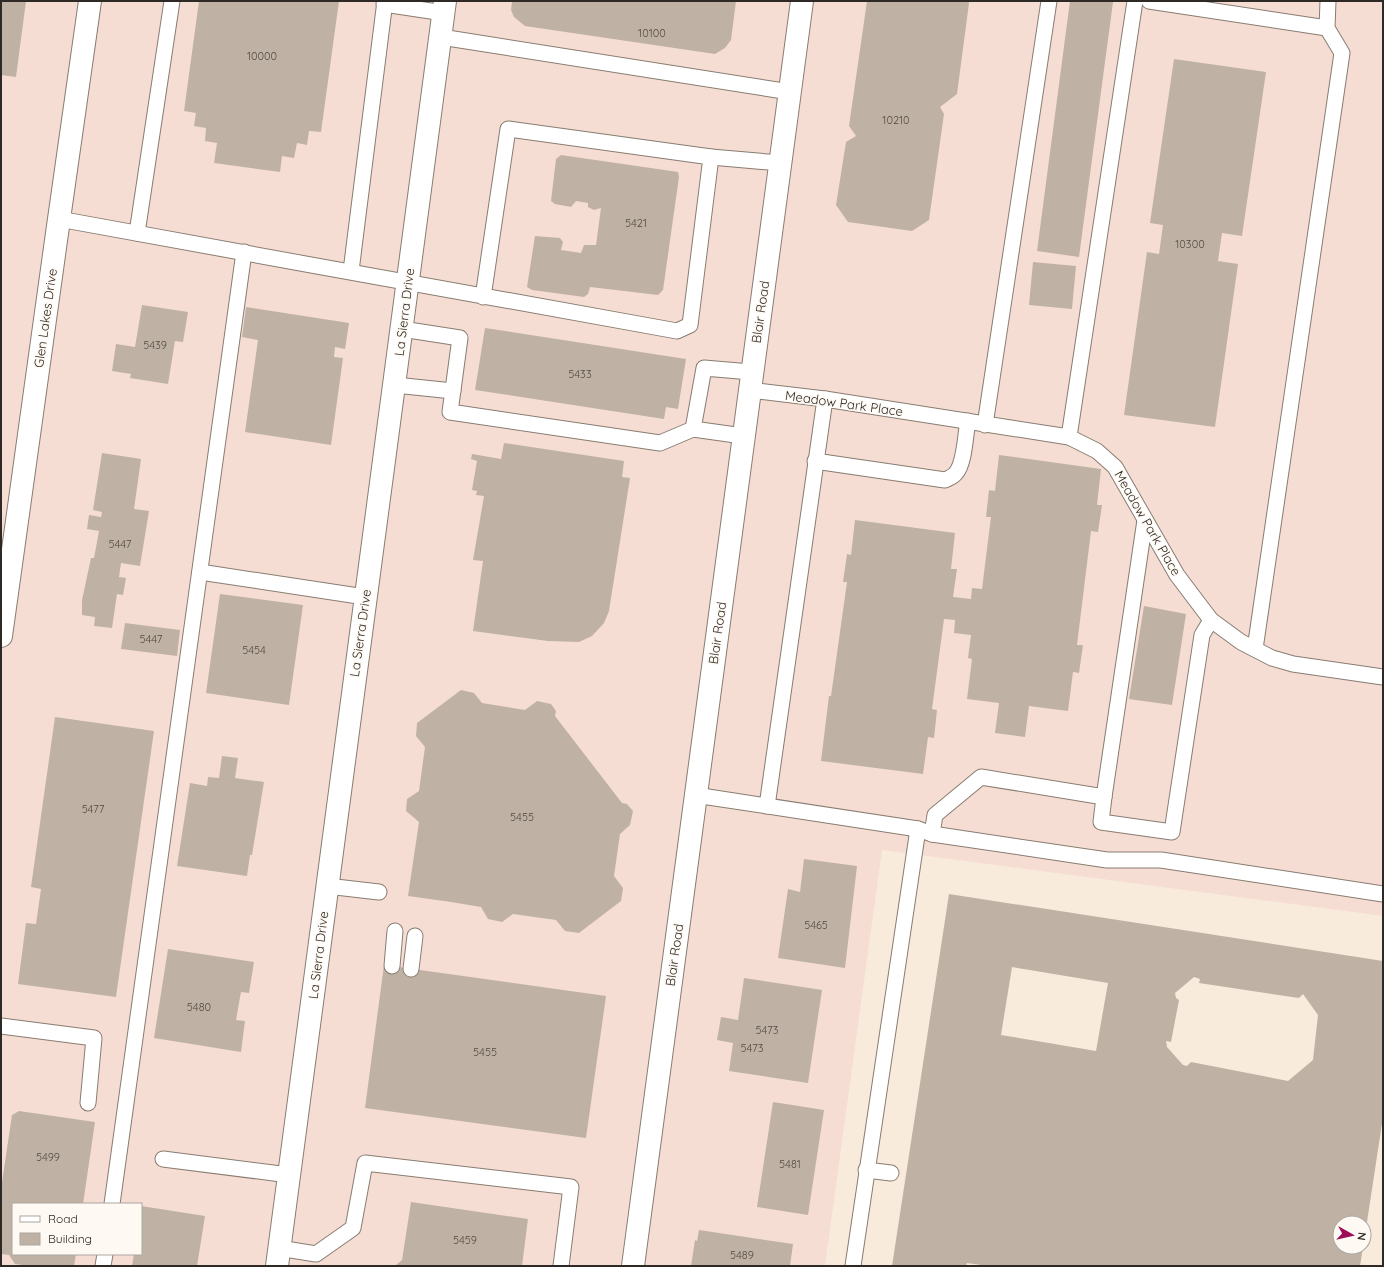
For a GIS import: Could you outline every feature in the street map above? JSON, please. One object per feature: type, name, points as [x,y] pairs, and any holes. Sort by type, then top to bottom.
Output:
[{"type":"street","name":"Glen Lakes Drive","points":[[1,636],[4,597],[90,1]]},
{"type":"street","name":"Blair Road","points":[[633,1266],[750,381],[802,1]]},
{"type":"street","name":"La Sierra Drive","points":[[278,1257],[445,7]]},
{"type":"lane","points":[[137,233],[172,1]]},
{"type":"lane","points":[[986,425],[1049,1]]},
{"type":"lane","points":[[1069,437],[1135,1]]},
{"type":"lane","points":[[1149,1],[1327,28]]},
{"type":"lane","points":[[1255,649],[1342,53],[1327,28],[1328,1]]},
{"type":"lane","points":[[351,271],[384,2],[445,7]]},
{"type":"lane","points":[[441,37],[790,92]]},
{"type":"lane","points":[[483,297],[508,129],[711,157],[780,163]]},
{"type":"lane","points":[[58,219],[351,271],[483,297],[677,330],[690,325],[711,157]]},
{"type":"lane","points":[[112,1203],[244,252]]},
{"type":"lane","points":[[402,329],[460,338],[450,412],[660,443],[693,429],[743,436]]},
{"type":"lane","name":"Meadow Park Place","points":[[693,429],[704,368],[825,399],[1069,437],[1097,451],[1116,467],[1177,575],[1211,620],[1241,642],[1272,658],[1293,664],[1383,678]]},
{"type":"lane","points":[[395,385],[453,391]]},
{"type":"lane","points":[[767,806],[825,399]]},
{"type":"lane","points":[[816,461],[945,480],[955,475],[960,468],[968,422]]},
{"type":"lane","points":[[1145,520],[1100,822],[1172,832],[1202,635],[1211,620]]},
{"type":"lane","points":[[200,572],[365,597]]},
{"type":"lane","points":[[932,834],[935,815],[982,776],[1104,797]]},
{"type":"lane","points":[[695,795],[918,829],[932,834],[1107,860],[1161,860],[1383,894]]},
{"type":"lane","points":[[852,1266],[918,829]]},
{"type":"lane","points":[[327,886],[379,892]]},
{"type":"lane","points":[[392,966],[395,931]]},
{"type":"lane","points":[[410,969],[415,936]]},
{"type":"lane","points":[[1,1026],[94,1038],[88,1103]]},
{"type":"lane","points":[[163,1159],[289,1175]]},
{"type":"lane","points":[[278,1257],[316,1254],[353,1228],[365,1162],[571,1188],[561,1266]]},
{"type":"lane","points":[[866,1170],[891,1173]]},
{"type":"lane","points":[[103,1266],[105,1255]]},
{"type":"shaded area","points":[[1,1],[1383,1],[1383,916],[882,850],[825,1266],[1,1266]]},
{"type":"building","points":[[1,1],[26,1],[16,77],[1,75]]},
{"type":"building","points":[[199,1],[339,1],[321,132],[309,131],[307,145],[297,143],[294,158],[282,156],[280,172],[214,163],[217,143],[205,141],[206,128],[194,126],[196,113],[184,111]]},
{"type":"building","points":[[512,1],[736,1],[731,40],[725,48],[715,54],[525,26],[514,17],[511,10]]},
{"type":"building","points":[[867,1],[968,1],[969,3],[957,94],[940,107],[944,114],[929,220],[912,231],[848,222],[836,205],[846,142],[856,136],[849,126]]},
{"type":"building","points":[[1070,1],[1113,2],[1079,257],[1037,251]]},
{"type":"building","points":[[1174,59],[1266,72],[1242,236],[1222,233],[1218,261],[1238,264],[1215,427],[1124,415],[1147,252],[1159,254],[1163,225],[1150,223]]},
{"type":"building","points":[[561,155],[678,172],[679,177],[663,290],[658,295],[590,287],[588,294],[584,297],[532,290],[527,287],[535,236],[560,238],[563,242],[561,250],[581,253],[584,245],[596,245],[601,208],[594,210],[588,207],[588,203],[576,201],[571,207],[555,204],[551,201],[556,159]]},
{"type":"building","points":[[1033,262],[1076,266],[1072,309],[1029,305]]},
{"type":"building","points":[[142,305],[188,312],[183,342],[175,341],[168,384],[130,378],[131,374],[112,371],[116,344],[135,347]]},
{"type":"building","points":[[246,307],[349,323],[345,349],[335,347],[334,357],[343,358],[331,445],[245,432],[258,340],[242,337]]},
{"type":"building","points":[[485,328],[686,359],[678,409],[666,407],[664,419],[475,390]]},
{"type":"building","points":[[504,443],[624,461],[622,477],[630,478],[609,611],[604,623],[592,636],[579,642],[548,641],[473,631],[483,561],[473,560],[484,496],[476,495],[477,491],[472,490],[477,461],[471,459],[472,454],[501,459]]},
{"type":"building","points":[[102,453],[141,459],[134,509],[149,511],[140,566],[121,563],[119,577],[126,578],[123,595],[117,594],[112,628],[94,626],[95,617],[82,615],[82,600],[91,558],[94,558],[99,531],[87,529],[89,515],[101,517],[102,512],[93,510]]},
{"type":"building","points":[[999,455],[1101,469],[1097,505],[1102,505],[1098,532],[1091,531],[1077,645],[1083,645],[1079,673],[1073,672],[1068,711],[1029,706],[1025,737],[995,733],[999,703],[967,699],[972,659],[968,658],[971,635],[954,633],[955,620],[944,619],[932,709],[937,710],[934,738],[928,737],[923,774],[821,761],[829,696],[831,696],[847,582],[843,582],[847,554],[851,555],[855,520],[955,533],[951,569],[957,569],[953,597],[971,599],[972,588],[982,589],[991,517],[986,517],[989,490],[995,491]]},
{"type":"building","points":[[220,594],[303,605],[289,705],[206,693]]},
{"type":"building","points":[[1144,606],[1186,614],[1172,705],[1129,699]]},
{"type":"building","points":[[125,623],[180,630],[177,656],[121,649]]},
{"type":"building","points":[[461,690],[474,693],[482,703],[525,710],[537,701],[551,704],[556,711],[555,716],[622,803],[627,804],[633,811],[630,825],[620,834],[614,876],[623,888],[621,901],[579,933],[565,931],[556,920],[513,914],[502,922],[488,919],[481,907],[408,896],[419,822],[406,811],[407,799],[419,791],[425,747],[416,736],[417,723]]},
{"type":"building","points":[[55,717],[154,731],[116,997],[18,984],[26,923],[36,924],[41,889],[31,887]]},
{"type":"building","points":[[222,756],[238,758],[235,778],[264,782],[247,876],[177,866],[190,783],[207,786],[208,777],[219,778]]},
{"type":"building","points":[[804,859],[857,866],[845,968],[778,958],[788,889],[800,892]]},
{"type":"building","points":[[949,894],[1383,961],[1383,1117],[1368,1215],[1332,1215],[1332,1255],[1362,1255],[1360,1266],[988,1266],[967,1263],[966,1266],[892,1266]],"holes":[[[1012,967],[1108,983],[1096,1051],[1001,1035]],[[1194,977],[1200,979],[1199,983],[1299,998],[1303,994],[1318,1015],[1313,1060],[1288,1081],[1191,1062],[1187,1066],[1183,1065],[1167,1047],[1166,1041],[1171,1042],[1179,1000],[1176,998],[1175,993]]]},
{"type":"building","points":[[168,949],[254,962],[249,993],[241,992],[236,1020],[245,1021],[241,1052],[154,1038]]},
{"type":"building","points":[[384,965],[606,996],[586,1138],[365,1108]]},
{"type":"building","points":[[744,978],[822,990],[808,1083],[729,1071],[733,1043],[717,1040],[721,1017],[738,1020]]},
{"type":"building","points":[[773,1102],[824,1110],[808,1215],[757,1207]]},
{"type":"building","points":[[19,1111],[95,1122],[83,1203],[12,1203],[12,1255],[76,1255],[74,1266],[30,1266],[15,1264],[9,1255],[1,1254],[1,1189],[12,1115]]},
{"type":"building","points":[[411,1202],[528,1219],[522,1266],[395,1266],[402,1260]]},
{"type":"building","points":[[142,1206],[205,1216],[197,1266],[132,1266],[134,1255],[142,1255]]},
{"type":"building","points":[[699,1230],[793,1244],[790,1266],[691,1266],[695,1240],[697,1241]]}]
